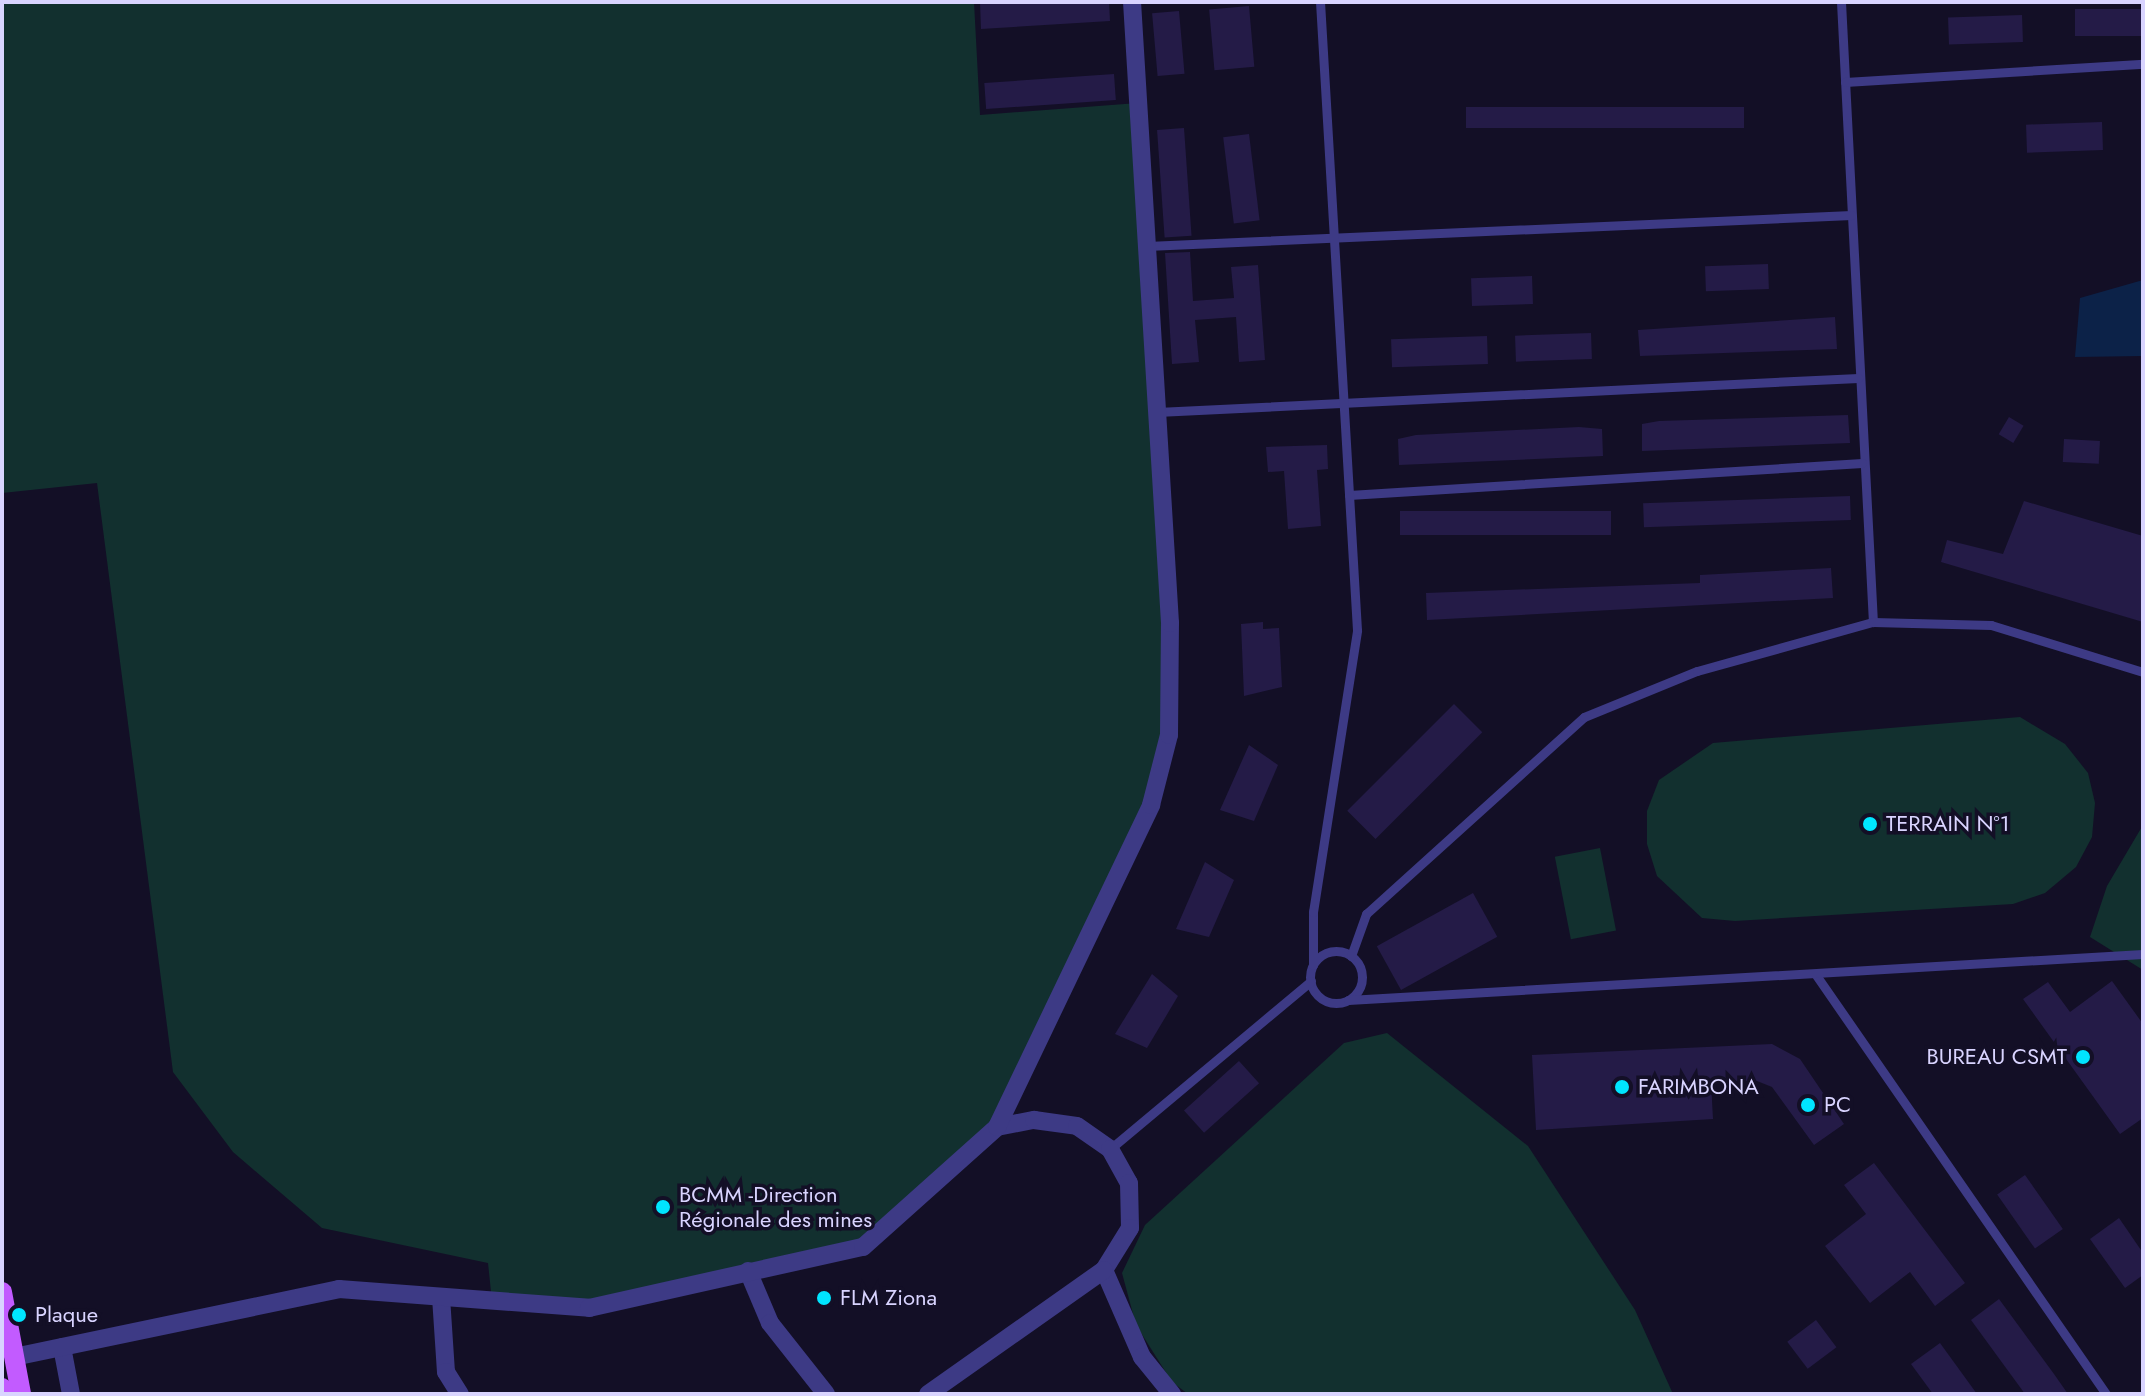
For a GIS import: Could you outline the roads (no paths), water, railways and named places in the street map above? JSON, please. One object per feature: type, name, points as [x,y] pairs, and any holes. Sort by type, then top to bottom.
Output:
[{"type":"main road","points":[[2,1292],[21,1394]]},
{"type":"street","points":[[14,1357],[339,1289],[589,1308],[863,1247],[997,1127],[1151,805],[1169,735],[1157,412],[1132,2]]},
{"type":"street","points":[[928,1394],[1104,1270],[1130,1228],[1129,1183],[1110,1149],[1077,1126],[1034,1120],[997,1127]]},
{"type":"street","points":[[1104,1270],[1142,1357],[1172,1394]]},
{"type":"street","points":[[748,1271],[770,1323],[826,1394]]},
{"type":"street","points":[[441,1297],[446,1372],[460,1394]]},
{"type":"street","points":[[62,1347],[71,1394]]},
{"type":"lane","points":[[1110,1149],[1311,981],[1313,912],[1357,630],[1320,2]]},
{"type":"lane","points":[[1841,2],[1862,463],[1873,622]]},
{"type":"lane","points":[[1845,82],[2143,64]]},
{"type":"lane","points":[[1147,246],[1851,215]]},
{"type":"lane","points":[[1157,412],[1343,408],[1858,378]]},
{"type":"lane","points":[[1349,495],[1862,463]]},
{"type":"lane","points":[[1348,1000],[1362,979],[1351,956],[1366,914],[1584,717],[1697,671],[1873,622],[1991,625],[2143,672]]},
{"type":"lane","points":[[1313,965],[1334,951],[1351,956]]},
{"type":"lane","points":[[1311,981],[1325,1000],[1348,1000],[2143,954]]},
{"type":"lane","points":[[1816,975],[2106,1394]]},
{"type":"water","points":[[2143,280],[2143,356],[2075,357],[2080,298]]},
{"type":"place","name":"TERRAIN N°1","points":[[1870,824]]},
{"type":"place","name":"BUREAU CSMT","points":[[2083,1057]]},
{"type":"place","name":"FARIMBONA","points":[[1622,1087]]},
{"type":"place","name":"PC","points":[[1808,1105]]},
{"type":"place","name":"BCMM -Direction Régionale des mines","points":[[663,1207]]},
{"type":"place","name":"FLM Ziona","points":[[824,1298]]},
{"type":"place","name":"Plaque","points":[[19,1315]]}]
